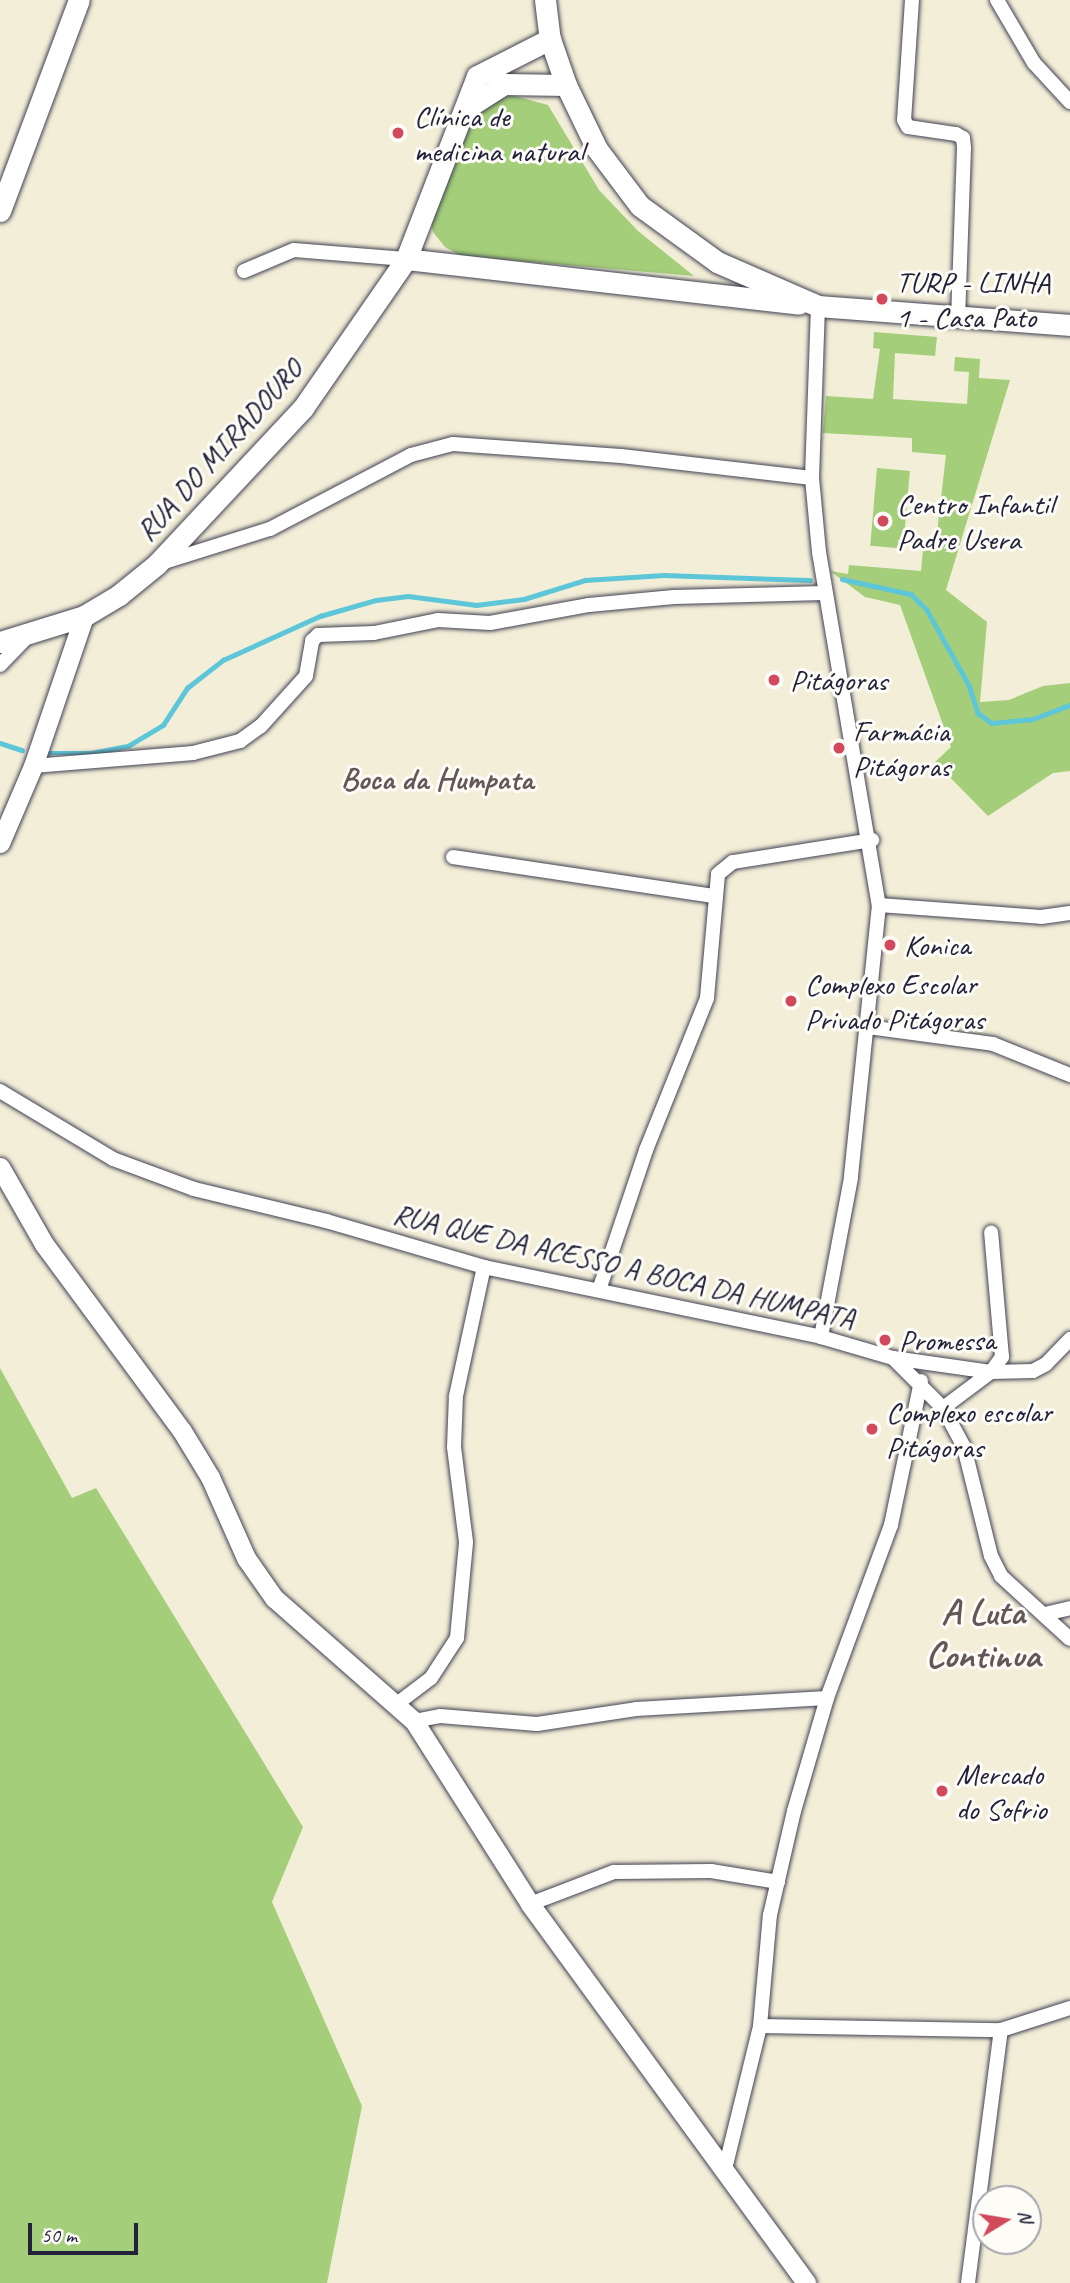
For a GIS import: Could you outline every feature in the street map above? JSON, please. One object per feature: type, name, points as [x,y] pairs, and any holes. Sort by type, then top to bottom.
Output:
[{"type":"main road","points":[[0,211],[79,0]]},
{"type":"main road","points":[[545,0],[550,39],[566,85],[597,149],[640,206],[717,262],[818,306]]},
{"type":"main road","name":"RUA DO MIRADOURO","points":[[0,642],[84,616],[157,565],[303,408],[406,259],[477,76],[550,39]]},
{"type":"main road","points":[[465,109],[504,83],[566,85]]},
{"type":"main road","points":[[406,259],[818,306],[1070,325]]},
{"type":"street","points":[[912,0],[904,120],[908,127],[963,138],[958,317]]},
{"type":"street","points":[[997,0],[1034,64],[1070,102]]},
{"type":"street","points":[[244,271],[293,250],[406,259]]},
{"type":"street","points":[[818,306],[812,478],[824,593],[872,840],[879,905],[851,1178],[821,1337]]},
{"type":"street","points":[[157,565],[270,529],[411,455],[453,444],[621,456],[812,478]]},
{"type":"street","points":[[33,766],[192,753],[240,741],[261,726],[306,676],[312,641],[318,635],[374,634],[438,620],[490,623],[589,605],[674,597],[824,593]]},
{"type":"street","points":[[0,844],[33,766],[84,616]]},
{"type":"street","points":[[0,665],[29,635]]},
{"type":"street","points":[[599,1290],[646,1150],[707,998],[718,874],[733,862],[872,840]]},
{"type":"street","points":[[453,857],[716,896]]},
{"type":"street","points":[[879,905],[1041,917],[1070,913]]},
{"type":"street","points":[[868,1027],[993,1044],[1070,1075]]},
{"type":"street","name":"RUA QUE DA ACESSO A BOCA DA HUMPATA","points":[[0,1091],[113,1160],[194,1189],[326,1221],[484,1267],[821,1337],[893,1358],[921,1381],[943,1408],[964,1447],[991,1556],[1001,1576],[1070,1639]]},
{"type":"street","points":[[0,1167],[44,1244],[182,1431],[210,1476],[246,1558],[274,1598],[306,1630],[398,1703],[414,1721],[530,1904],[671,2102],[806,2283]]},
{"type":"street","points":[[943,1408],[990,1372],[1002,1357],[1003,1339],[991,1232]]},
{"type":"street","points":[[398,1703],[431,1678],[457,1638],[466,1542],[454,1447],[456,1396],[484,1267]]},
{"type":"street","points":[[893,1358],[990,1372],[1033,1371],[1046,1364],[1070,1339]]},
{"type":"street","points":[[724,2173],[760,2026],[770,1915],[778,1882],[827,1698],[891,1525],[921,1381]]},
{"type":"street","points":[[1045,1614],[1070,1608]]},
{"type":"street","points":[[414,1721],[440,1716],[537,1724],[636,1709],[827,1698]]},
{"type":"street","points":[[530,1904],[614,1872],[711,1871],[778,1882]]},
{"type":"street","points":[[760,2026],[1001,2030],[1070,2008]]},
{"type":"street","points":[[968,2283],[1001,2030]]},
{"type":"green space","points":[[511,95],[548,105],[599,190],[638,231],[694,276],[461,256],[445,247],[433,232],[430,216],[470,119],[486,104]]},
{"type":"green space","points":[[874,332],[937,337],[935,356],[895,353],[893,399],[967,404],[969,372],[954,371],[955,357],[980,359],[979,378],[1010,380],[946,590],[987,622],[980,702],[1009,700],[1043,686],[1070,683],[1070,771],[1053,773],[988,816],[935,762],[951,747],[900,605],[865,597],[830,571],[848,574],[849,565],[921,571],[923,550],[935,550],[946,455],[912,452],[912,438],[823,433],[826,396],[873,399],[880,349],[873,348]]},
{"type":"green space","points":[[877,468],[910,471],[903,549],[870,546]]},
{"type":"green space","points":[[0,1368],[72,1498],[96,1488],[303,1827],[272,1902],[362,2106],[327,2283],[0,2283]]},
{"type":"waterway","points":[[50,753],[91,753],[128,746],[163,725],[187,688],[223,660],[320,616],[376,600],[408,596],[476,605],[524,599],[585,580],[664,575],[810,580]]},
{"type":"waterway","points":[[842,579],[911,594],[927,610],[969,685],[978,713],[992,723],[1033,719],[1070,705]]},
{"type":"waterway","points":[[0,743],[22,750]]},
{"type":"place","name":"Clínica de medicina natural","points":[[398,133]]},
{"type":"place","name":"TURP - LINHA 1 - Casa Pato","points":[[882,299]]},
{"type":"place","name":"Centro Infantil Padre Usera","points":[[883,521]]},
{"type":"place","name":"Pitágoras","points":[[774,680]]},
{"type":"place","name":"Farmácia Pitágoras","points":[[839,748]]},
{"type":"place","name":"Konica","points":[[890,945]]},
{"type":"place","name":"Complexo Escolar Privado Pitágoras","points":[[791,1001]]},
{"type":"place","name":"Promessa","points":[[885,1340]]},
{"type":"place","name":"Complexo escolar Pitágoras","points":[[872,1429]]},
{"type":"place","name":"Mercado do Sofrio","points":[[942,1791]]},
{"type":"district","name":"Boca da Humpata","points":[[437,779]]},
{"type":"district","name":"A Luta Continua","points":[[983,1634]]}]
